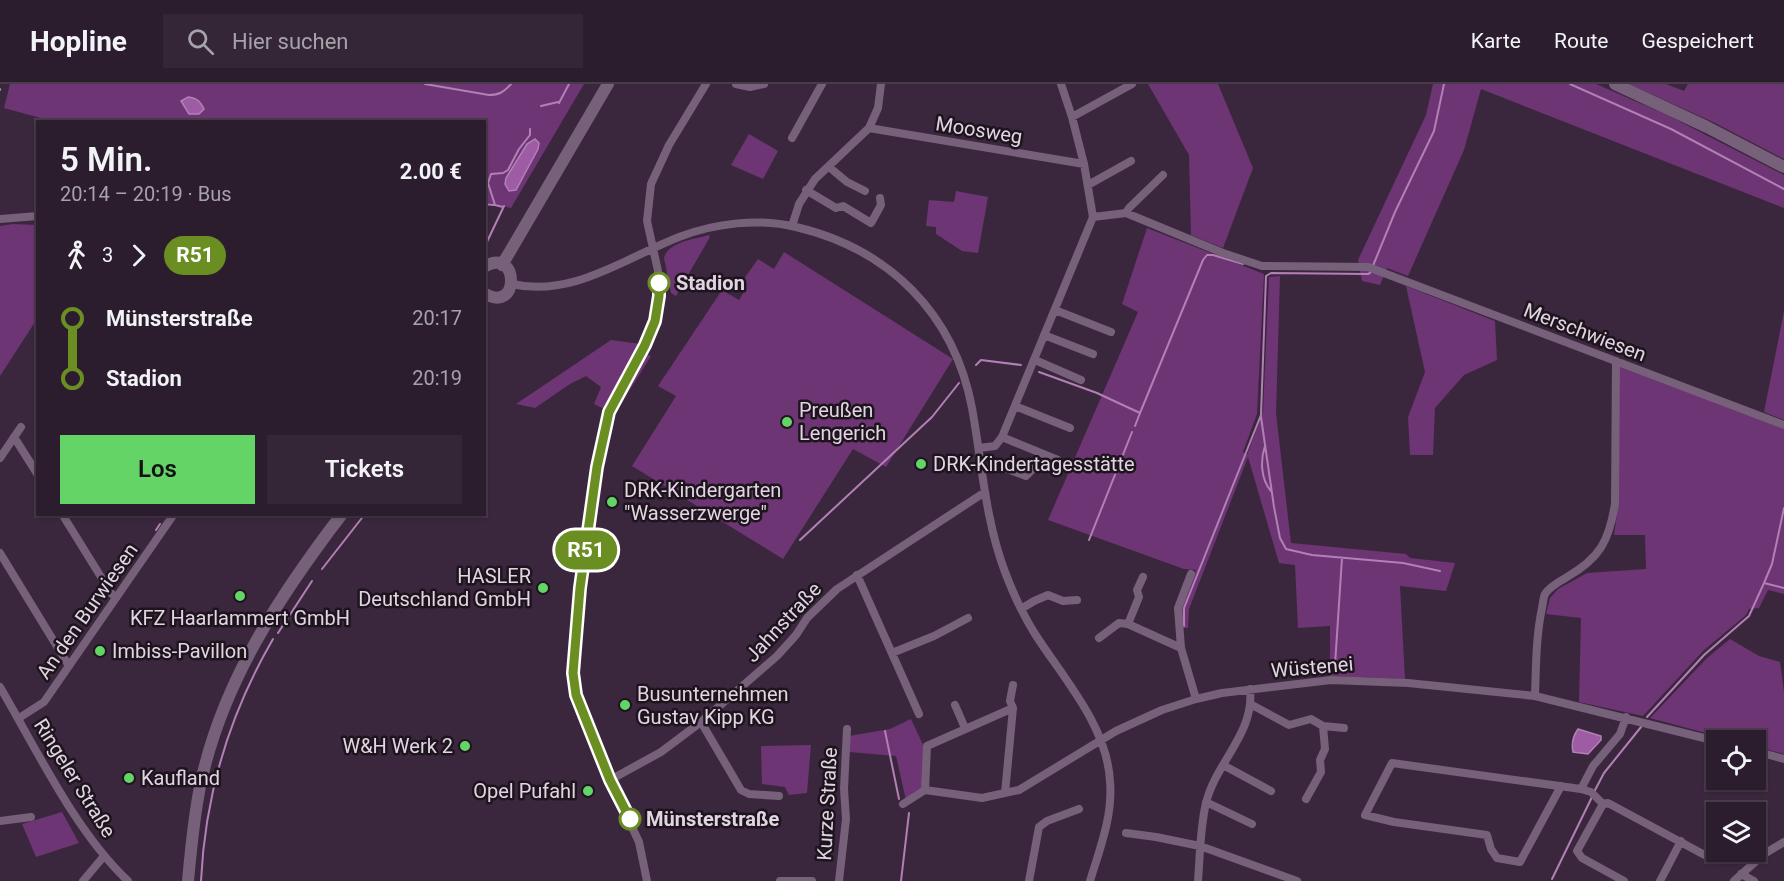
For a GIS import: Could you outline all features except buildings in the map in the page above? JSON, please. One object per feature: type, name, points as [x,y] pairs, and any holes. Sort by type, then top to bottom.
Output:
[{"type":"main road","points":[[502,265],[608,84]]},
{"type":"main road","points":[[1615,84],[1707,127],[1784,167]]},
{"type":"main road","points":[[486,266],[502,265],[511,275],[512,284],[507,293],[502,296],[486,296]]},
{"type":"main road","points":[[188,881],[191,844],[201,782],[226,701],[268,618],[290,583],[340,516]]},
{"type":"street","points":[[647,881],[639,842],[610,780],[576,695],[573,673],[580,588],[597,467],[609,412],[645,345],[658,309],[658,271],[647,221],[651,184],[669,145],[706,84]]},
{"type":"street","points":[[736,84],[750,87],[764,84]]},
{"type":"street","points":[[792,138],[822,84]]},
{"type":"street","points":[[792,226],[806,190],[869,128],[878,108],[881,84]]},
{"type":"street","points":[[979,448],[995,446],[1002,437],[1093,217],[1084,164],[1061,84]]},
{"type":"street","points":[[1072,117],[1132,84]]},
{"type":"street","name":"Moosweg","points":[[869,128],[1084,164]]},
{"type":"street","points":[[1088,185],[1131,161]]},
{"type":"street","points":[[829,167],[847,182],[865,191]]},
{"type":"street","points":[[1093,217],[1126,213],[1163,175]]},
{"type":"street","points":[[806,190],[836,208],[843,206],[871,223],[881,206],[880,198]]},
{"type":"street","name":"Merschwiesen","points":[[1126,213],[1223,253],[1262,266],[1371,269],[1784,425]]},
{"type":"street","points":[[0,219],[36,216]]},
{"type":"street","points":[[512,284],[537,288],[564,285],[599,273],[693,232],[728,225],[767,224],[792,226],[834,238],[862,251],[896,274],[920,297],[939,322],[958,359],[968,389],[985,492],[1004,570],[1021,609],[1088,716],[1101,740],[1106,756],[1110,781],[1109,812],[1106,831],[1090,881]]},
{"type":"street","points":[[1055,310],[1111,332]]},
{"type":"street","points":[[1044,335],[1093,354]]},
{"type":"street","points":[[1035,360],[1081,380]]},
{"type":"street","points":[[1535,696],[1539,624],[1545,594],[1557,583],[1586,566],[1598,554],[1607,537],[1612,520],[1615,504],[1616,361]]},
{"type":"street","points":[[1016,406],[1070,428]]},
{"type":"street","points":[[0,458],[21,427]]},
{"type":"street","points":[[14,437],[36,472]]},
{"type":"street","points":[[1002,437],[1058,460]]},
{"type":"street","points":[[982,471],[996,465],[1026,476],[1033,469]]},
{"type":"street","name":"Jahnstraße","points":[[610,780],[661,752],[701,722],[777,656],[820,603],[857,575],[985,492]]},
{"type":"street","points":[[63,516],[116,598]]},
{"type":"street","name":"An den Burwiesen","points":[[19,718],[44,702],[173,516]]},
{"type":"street","points":[[0,554],[69,666]]},
{"type":"street","points":[[1191,574],[1178,608],[1181,648],[1196,699]]},
{"type":"street","points":[[857,575],[919,714]]},
{"type":"street","points":[[1128,624],[1139,597],[1137,590],[1143,577]]},
{"type":"street","points":[[1021,609],[1048,595],[1063,601],[1077,600]]},
{"type":"street","points":[[892,653],[934,636],[968,618]]},
{"type":"street","points":[[1099,638],[1119,623],[1128,624],[1181,648]]},
{"type":"street","name":"Wüstenei","points":[[925,790],[982,798],[1019,790],[1101,740],[1139,720],[1196,699],[1250,689],[1331,680],[1364,680],[1535,696],[1706,738]]},
{"type":"street","points":[[1005,793],[1013,708],[1010,701],[1013,685]]},
{"type":"street","name":"Ringeler Straße","points":[[0,687],[76,817],[104,856],[128,881]]},
{"type":"street","points":[[1197,881],[1206,802],[1247,722],[1252,705],[1250,689]]},
{"type":"street","points":[[955,705],[965,728]]},
{"type":"street","points":[[1252,705],[1289,725],[1311,719],[1323,726],[1344,728]]},
{"type":"street","points":[[903,804],[925,790],[927,746],[1013,708]]},
{"type":"street","points":[[1581,789],[1593,766],[1620,734],[1626,717]]},
{"type":"street","points":[[701,722],[741,790],[749,794],[779,796]]},
{"type":"street","points":[[1306,799],[1321,772],[1320,760],[1325,749],[1323,726]]},
{"type":"street","name":"Kurze Straße","points":[[839,881],[846,819],[844,789],[847,729]]},
{"type":"street","points":[[1766,755],[1784,759]]},
{"type":"street","points":[[1561,786],[1520,862],[1497,858],[1491,849],[1487,835],[1394,822],[1365,815],[1392,763],[1561,786],[1581,789],[1594,794],[1603,804]]},
{"type":"street","points":[[1223,765],[1271,791]]},
{"type":"street","points":[[1206,802],[1252,824]]},
{"type":"street","points":[[1603,804],[1608,803],[1706,856]]},
{"type":"street","points":[[1603,804],[1577,851],[1582,858],[1624,881]]},
{"type":"street","points":[[1029,881],[1039,827],[1047,821],[1079,809]]},
{"type":"street","points":[[0,821],[31,817]]},
{"type":"street","points":[[1126,833],[1200,846],[1297,881]]},
{"type":"street","points":[[1660,881],[1681,842]]},
{"type":"street","points":[[1734,881],[1764,854],[1784,842]]},
{"type":"street","points":[[83,881],[104,856]]},
{"type":"street","points":[[1741,874],[1754,881]]},
{"type":"street","points":[[780,881],[812,881]]},
{"type":"shaded area","points":[[10,84],[584,84],[511,208],[486,202],[486,120],[48,120],[4,108]]},
{"type":"shaded area","points":[[1148,84],[1218,84],[1253,168],[1223,248],[1191,235],[1189,155]]},
{"type":"shaded area","points":[[1433,84],[1596,84],[1667,115],[1784,175],[1784,208],[1481,89],[1464,150],[1408,276],[1387,268],[1380,285],[1362,281],[1358,260],[1426,115]]},
{"type":"shaded area","points":[[1629,84],[1666,84],[1684,91],[1688,84],[1784,84],[1784,159],[1713,122]]},
{"type":"shaded area","points":[[188,97],[196,99],[201,104],[204,109],[199,114],[189,114],[181,101]]},
{"type":"shaded area","points":[[749,134],[778,151],[763,179],[731,165]]},
{"type":"shaded area","points":[[535,139],[539,143],[538,149],[516,190],[509,191],[505,184],[506,178],[527,144]]},
{"type":"shaded area","points":[[956,191],[988,197],[978,253],[962,251],[936,234],[936,227],[926,226],[929,200],[954,202]]},
{"type":"shaded area","points":[[36,225],[36,321],[0,376],[0,226]]},
{"type":"shaded area","points":[[1147,228],[1264,274],[1257,414],[1243,452],[1247,455],[1263,412],[1269,277],[1280,276],[1276,413],[1291,543],[1406,554],[1410,558],[1455,563],[1446,591],[1400,586],[1405,679],[1330,676],[1330,626],[1298,628],[1295,565],[1279,563],[1248,457],[1189,609],[1188,628],[1183,628],[1181,609],[1196,570],[1184,569],[1048,520],[1138,312],[1122,304]]},
{"type":"shaded area","points":[[709,235],[710,237],[676,296],[671,293],[664,258],[676,245]]},
{"type":"shaded area","name":"Preußen Lengerich","points":[[784,252],[953,359],[886,467],[853,449],[783,559],[632,466],[676,396],[658,386],[722,290],[739,300],[745,290],[739,286],[758,259],[774,269]]},
{"type":"shaded area","points":[[1406,286],[1495,321],[1497,360],[1464,375],[1435,408],[1433,455],[1410,455],[1408,417],[1425,372]]},
{"type":"shaded area","points":[[1784,311],[1784,420],[1764,412]]},
{"type":"shaded area","points":[[611,340],[641,344],[606,410],[594,404],[601,387],[586,376],[535,408],[516,404]]},
{"type":"shaded area","points":[[644,353],[651,356],[616,412],[619,404]]},
{"type":"shaded area","points":[[1619,365],[1784,429],[1784,594],[1768,590],[1759,608],[1749,609],[1746,615],[1703,651],[1643,716],[1579,702],[1581,618],[1546,614],[1550,598],[1558,589],[1587,573],[1646,569],[1645,535],[1614,535],[1618,507]]},
{"type":"shaded area","points":[[1730,639],[1759,656],[1780,662],[1784,692],[1784,754],[1766,749],[1766,730],[1706,730],[1706,733],[1650,718],[1707,658]]},
{"type":"shaded area","points":[[911,719],[925,749],[923,789],[906,800],[896,756],[849,752],[849,736],[890,729]]},
{"type":"shaded area","points":[[1578,729],[1601,736],[1601,740],[1588,754],[1573,752],[1573,740]]},
{"type":"shaded area","points":[[811,745],[807,793],[789,795],[785,787],[762,784],[761,746]]},
{"type":"shaded area","points":[[62,812],[79,843],[36,857],[22,824]]},
{"type":"waterway","points":[[425,84],[489,95],[501,92],[511,84]]},
{"type":"waterway","points":[[559,103],[569,84]]},
{"type":"waterway","points":[[1184,626],[1184,608],[1261,415],[1266,276],[1271,273],[1370,273],[1395,212],[1434,131],[1444,84]]},
{"type":"waterway","points":[[1570,84],[1671,129],[1784,189]]},
{"type":"waterway","points":[[541,106],[558,102]]},
{"type":"waterway","points":[[503,207],[495,205],[488,183],[491,174],[508,170],[519,149],[530,135],[530,129]]},
{"type":"waterway","points":[[486,204],[494,205]]},
{"type":"waterway","points":[[486,244],[504,206]]},
{"type":"waterway","points":[[1039,372],[1097,393],[1140,413],[1203,260],[1207,255],[1213,255],[1243,264]]},
{"type":"waterway","points":[[976,365],[981,360],[1021,365]]},
{"type":"waterway","points":[[800,540],[932,417],[959,383]]},
{"type":"waterway","points":[[1135,426],[1140,413]]},
{"type":"waterway","points":[[1261,417],[1274,507],[1280,538],[1286,549],[1312,555],[1403,563],[1440,571]]},
{"type":"waterway","points":[[1089,540],[1132,432]]},
{"type":"waterway","points":[[1265,446],[1262,470],[1271,491]]},
{"type":"waterway","points":[[1784,508],[1772,564],[1764,583],[1784,588]]},
{"type":"waterway","points":[[322,569],[363,516]]},
{"type":"waterway","points":[[156,530],[160,524]]},
{"type":"waterway","points":[[1335,665],[1342,558]]},
{"type":"waterway","points":[[278,633],[312,581]]},
{"type":"waterway","points":[[1647,717],[1704,655],[1749,616],[1764,583]]},
{"type":"waterway","points":[[201,881],[208,818],[222,756],[244,696],[273,639]]},
{"type":"waterway","points":[[1594,792],[1604,773],[1641,727]]},
{"type":"waterway","points":[[885,731],[899,799]]},
{"type":"waterway","points":[[1552,879],[1592,797]]},
{"type":"waterway","points":[[901,881],[909,813]]},
{"type":"bus line","name":"R51","points":[[630,819],[610,780],[576,695],[573,673],[580,588],[597,467],[609,412],[645,345],[655,321],[659,283]]},
{"type":"place","name":"Stadion","points":[[659,283]]},
{"type":"place","name":"Preußen Lengerich","points":[[787,422]]},
{"type":"place","name":"DRK-Kindertagesstätte","points":[[921,464]]},
{"type":"place","name":"DRK-Kindergarten \"Wasserzwerge\"","points":[[612,502]]},
{"type":"place","name":"HASLER Deutschland GmbH","points":[[543,588]]},
{"type":"place","name":"KFZ Haarlammert GmbH","points":[[240,596]]},
{"type":"place","name":"Imbiss-Pavillon","points":[[100,651]]},
{"type":"place","name":"Busunternehmen Gustav Kipp KG","points":[[625,705]]},
{"type":"place","name":"W&H Werk 2","points":[[465,746]]},
{"type":"place","name":"Kaufland","points":[[129,778]]},
{"type":"place","name":"Opel Pufahl","points":[[588,791]]},
{"type":"place","name":"Münsterstraße","points":[[630,819]]}]
